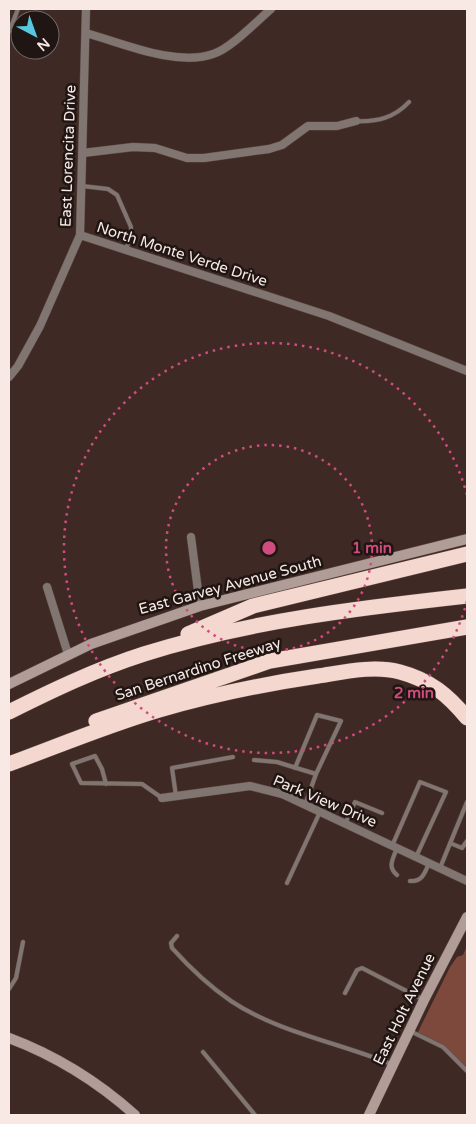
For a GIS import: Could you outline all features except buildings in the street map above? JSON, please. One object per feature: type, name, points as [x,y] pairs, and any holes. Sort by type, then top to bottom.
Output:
[{"type":"highway","points":[[144,654],[253,606],[467,554]]},
{"type":"highway","name":"San Bernardino Freeway","points":[[9,712],[68,682],[144,654],[218,634],[344,610],[467,596]]},
{"type":"highway","name":"San Bernardino Freeway","points":[[9,763],[93,722],[270,661],[467,627]]},
{"type":"highway","points":[[9,763],[158,710],[273,682],[350,671],[384,670],[419,678],[450,698],[467,718]]},
{"type":"street","name":"East Lorencita Drive","points":[[9,377],[18,366],[40,326],[80,235],[86,9]]},
{"type":"street","points":[[86,33],[176,58],[214,54],[244,33],[271,9]]},
{"type":"street","points":[[83,153],[133,147],[155,148],[188,158],[204,158],[269,149],[282,145],[308,126],[337,126],[356,121]]},
{"type":"street","name":"North Monte Verde Drive","points":[[80,235],[378,334],[467,371]]},
{"type":"street","points":[[191,537],[200,606]]},
{"type":"street","name":"East Garvey Avenue South","points":[[9,684],[68,654],[137,626],[200,606],[467,539]]},
{"type":"street","points":[[47,587],[68,654]]},
{"type":"street","name":"Park View Drive","points":[[162,798],[250,786],[282,794],[467,881]]},
{"type":"street","name":"East Holt Avenue","points":[[369,1115],[424,1000],[467,917]]},
{"type":"street","points":[[9,1038],[57,1058],[90,1078],[135,1115]]},
{"type":"lane","points":[[9,32],[18,9]]},
{"type":"lane","points":[[356,121],[372,122],[395,115],[409,102]]},
{"type":"lane","points":[[82,186],[108,188],[117,196],[131,227],[131,236],[126,250]]},
{"type":"lane","points":[[295,768],[317,715],[341,721],[316,774],[305,805]]},
{"type":"lane","points":[[106,784],[102,769],[95,756],[72,764],[81,783],[106,784],[142,784],[162,798]]},
{"type":"lane","points":[[176,796],[172,768],[232,757]]},
{"type":"lane","points":[[254,760],[277,762],[316,774]]},
{"type":"lane","points":[[397,875],[390,864],[420,782],[446,792],[416,857]]},
{"type":"lane","points":[[345,824],[355,802],[382,814]]},
{"type":"lane","points":[[440,868],[467,802]]},
{"type":"lane","points":[[287,883],[320,812]]},
{"type":"lane","points":[[450,843],[462,848],[467,841]]},
{"type":"lane","points":[[410,880],[419,880],[423,877],[430,864]]},
{"type":"lane","points":[[177,936],[171,942],[172,948],[200,978],[232,1002],[263,1018],[367,1054],[393,1065]]},
{"type":"lane","points":[[9,989],[16,978],[23,942]]},
{"type":"lane","points":[[345,993],[357,970],[362,968],[424,1000]]},
{"type":"lane","points":[[410,1031],[443,1047],[467,1071]]},
{"type":"lane","points":[[203,1052],[255,1115]]},
{"type":"shaded area","points":[[467,946],[466,1069],[449,1052],[417,1034],[450,967],[457,957],[463,955]]}]
